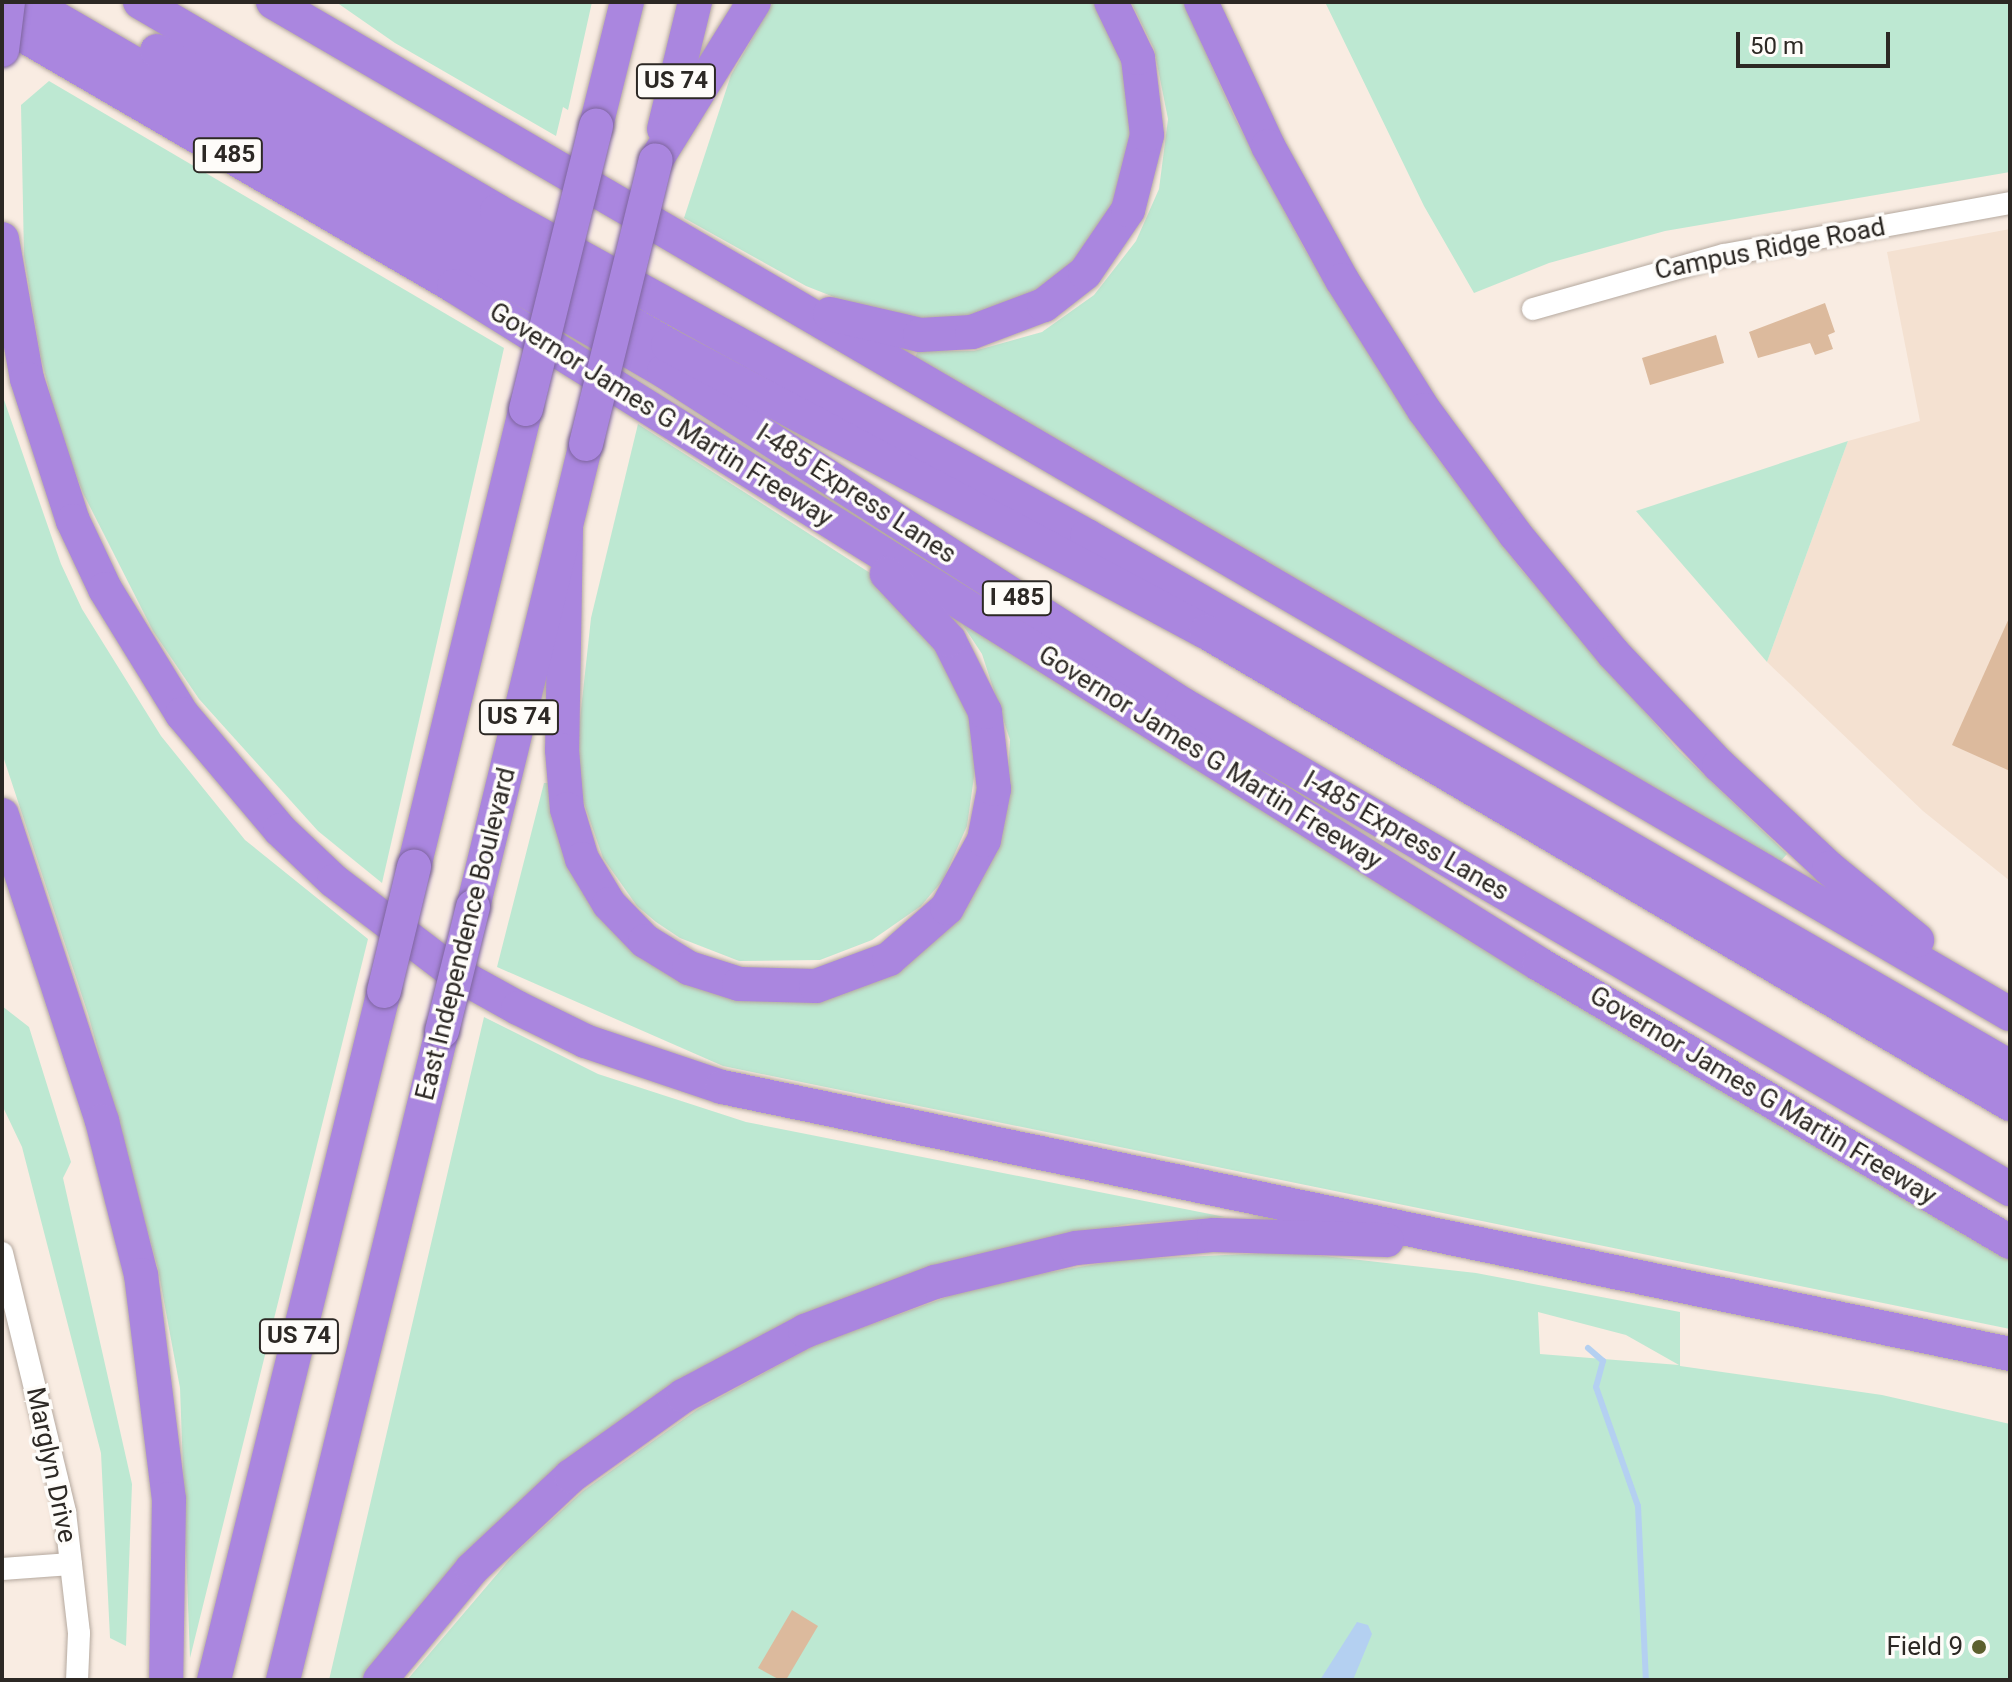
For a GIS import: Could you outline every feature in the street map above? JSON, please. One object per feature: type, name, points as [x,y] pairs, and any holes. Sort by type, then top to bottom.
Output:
[{"type":"highway","points":[[2,50],[8,2]]},
{"type":"highway","name":"I-485 Express Lanes","points":[[28,2],[664,371],[1182,704],[2010,1189]]},
{"type":"highway","name":"I-485 Express Lanes","points":[[73,2],[668,345],[1206,632],[2010,1104]]},
{"type":"highway","points":[[140,2],[497,211],[1087,536],[2010,1067]]},
{"type":"highway","points":[[273,2],[2010,1012]]},
{"type":"highway","points":[[298,2],[352,46]]},
{"type":"highway","name":"US 74","points":[[214,1680],[627,2]]},
{"type":"highway","name":"East Independence Boulevard","points":[[283,1680],[695,2]]},
{"type":"highway","points":[[656,160],[754,2]]},
{"type":"highway","points":[[770,292],[864,324],[946,335],[1021,317],[1065,290],[1116,233],[1144,160],[1144,83],[1128,33],[1111,2]]},
{"type":"highway","points":[[1201,2],[1268,146],[1379,342],[1469,474],[1562,594],[1664,709],[1771,816],[1887,917],[2010,1012]]},
{"type":"highway","name":"Governor James G Martin Freeway","points":[[2,23],[454,286],[1539,964],[2010,1242]]},
{"type":"highway","points":[[2,239],[27,379],[47,452],[105,589],[142,653],[182,714],[280,830],[392,928],[453,972],[585,1041],[722,1087],[1509,1246],[2010,1354]]},
{"type":"highway","points":[[566,527],[562,750],[567,809],[582,859],[609,904],[666,956],[726,981],[790,988],[866,971],[930,928],[974,864],[994,789],[985,712],[949,640],[910,594],[810,509]]},
{"type":"highway","points":[[2,815],[102,1121],[141,1275],[169,1499],[166,1680]]},
{"type":"highway","points":[[380,1680],[472,1569],[571,1476],[626,1434],[743,1362],[871,1303],[1003,1262],[1144,1240],[1287,1235],[1509,1246]]},
{"type":"street","name":"Campus Ridge Road","points":[[1533,309],[1724,255],[2010,203]]},
{"type":"street","name":"Marglyn Drive","points":[[2,1253],[49,1438],[71,1564],[79,1633],[77,1680]]},
{"type":"street","points":[[2,1569],[71,1564]]},
{"type":"shaded area","points":[[2010,229],[2010,881],[1923,811],[1767,662],[1848,441],[1920,421],[1887,252]]},
{"type":"green space","points":[[336,2],[592,2],[568,110],[563,107],[556,136],[395,43]]},
{"type":"green space","points":[[773,2],[1096,2],[1109,20],[1136,102],[1125,188],[1058,282],[952,323],[872,312],[806,286],[684,218],[731,75]]},
{"type":"green space","points":[[1131,2],[1183,2],[1235,118],[1304,248],[1431,449],[1520,568],[1678,750],[1787,854],[1778,864],[915,357],[918,351],[974,351],[1042,332],[1094,295],[1136,241],[1159,189],[1168,119],[1154,49]]},
{"type":"green space","points":[[1325,2],[2010,2],[2010,172],[1665,231],[1549,263],[1474,293],[1424,206]]},
{"type":"green space","points":[[49,81],[504,348],[382,883],[318,831],[199,699],[153,631],[83,493],[61,437],[40,354],[24,256],[21,105]]},
{"type":"green space","points":[[2,394],[61,564],[82,609],[161,736],[245,840],[368,939],[190,1658],[180,1388],[158,1269],[88,1014],[2,753]]},
{"type":"green space","points":[[638,424],[892,587],[962,683],[977,756],[967,826],[943,880],[921,906],[872,940],[820,960],[739,961],[680,938],[656,922],[637,906],[603,858],[580,792],[576,756],[591,618]]},
{"type":"green space","points":[[1848,441],[1767,662],[1636,511]]},
{"type":"green space","points":[[957,616],[2010,1224],[2010,1329],[723,1066],[497,967],[544,783],[549,783],[556,817],[684,972],[880,969],[1006,806],[1010,740],[982,654]]},
{"type":"green space","points":[[2,1006],[29,1027],[71,1162],[63,1178],[132,1484],[126,1646],[110,1638],[101,1453],[22,1147],[2,1105]]},
{"type":"green space","points":[[484,1017],[598,1074],[746,1122],[1225,1217],[1129,1224],[1047,1238],[663,1391],[558,1471],[365,1680],[329,1680]]},
{"type":"green space","points":[[1288,1252],[1476,1273],[1680,1312],[1680,1366],[1882,1395],[2010,1424],[2010,1680],[407,1680],[516,1552],[583,1491],[698,1409],[817,1344],[955,1294],[1120,1260]],"holes":[[[1538,1312],[1626,1335],[1679,1365],[1540,1354]]]},
{"type":"water","points":[[1357,1622],[1368,1625],[1372,1634],[1353,1680],[1320,1680]]},
{"type":"building","points":[[1825,303],[1835,332],[1828,335],[1833,349],[1815,355],[1810,343],[1758,358],[1749,332]]},
{"type":"building","points":[[1716,335],[1724,363],[1650,385],[1642,358]]},
{"type":"building","points":[[2010,616],[2010,771],[1952,745]]},
{"type":"building","points":[[792,1610],[818,1626],[786,1680],[780,1680],[758,1668]]},
{"type":"waterway","points":[[1588,1348],[1603,1361],[1596,1387],[1638,1506],[1646,1680]]},
{"type":"place","name":"Field 9","points":[[1979,1647]]}]
